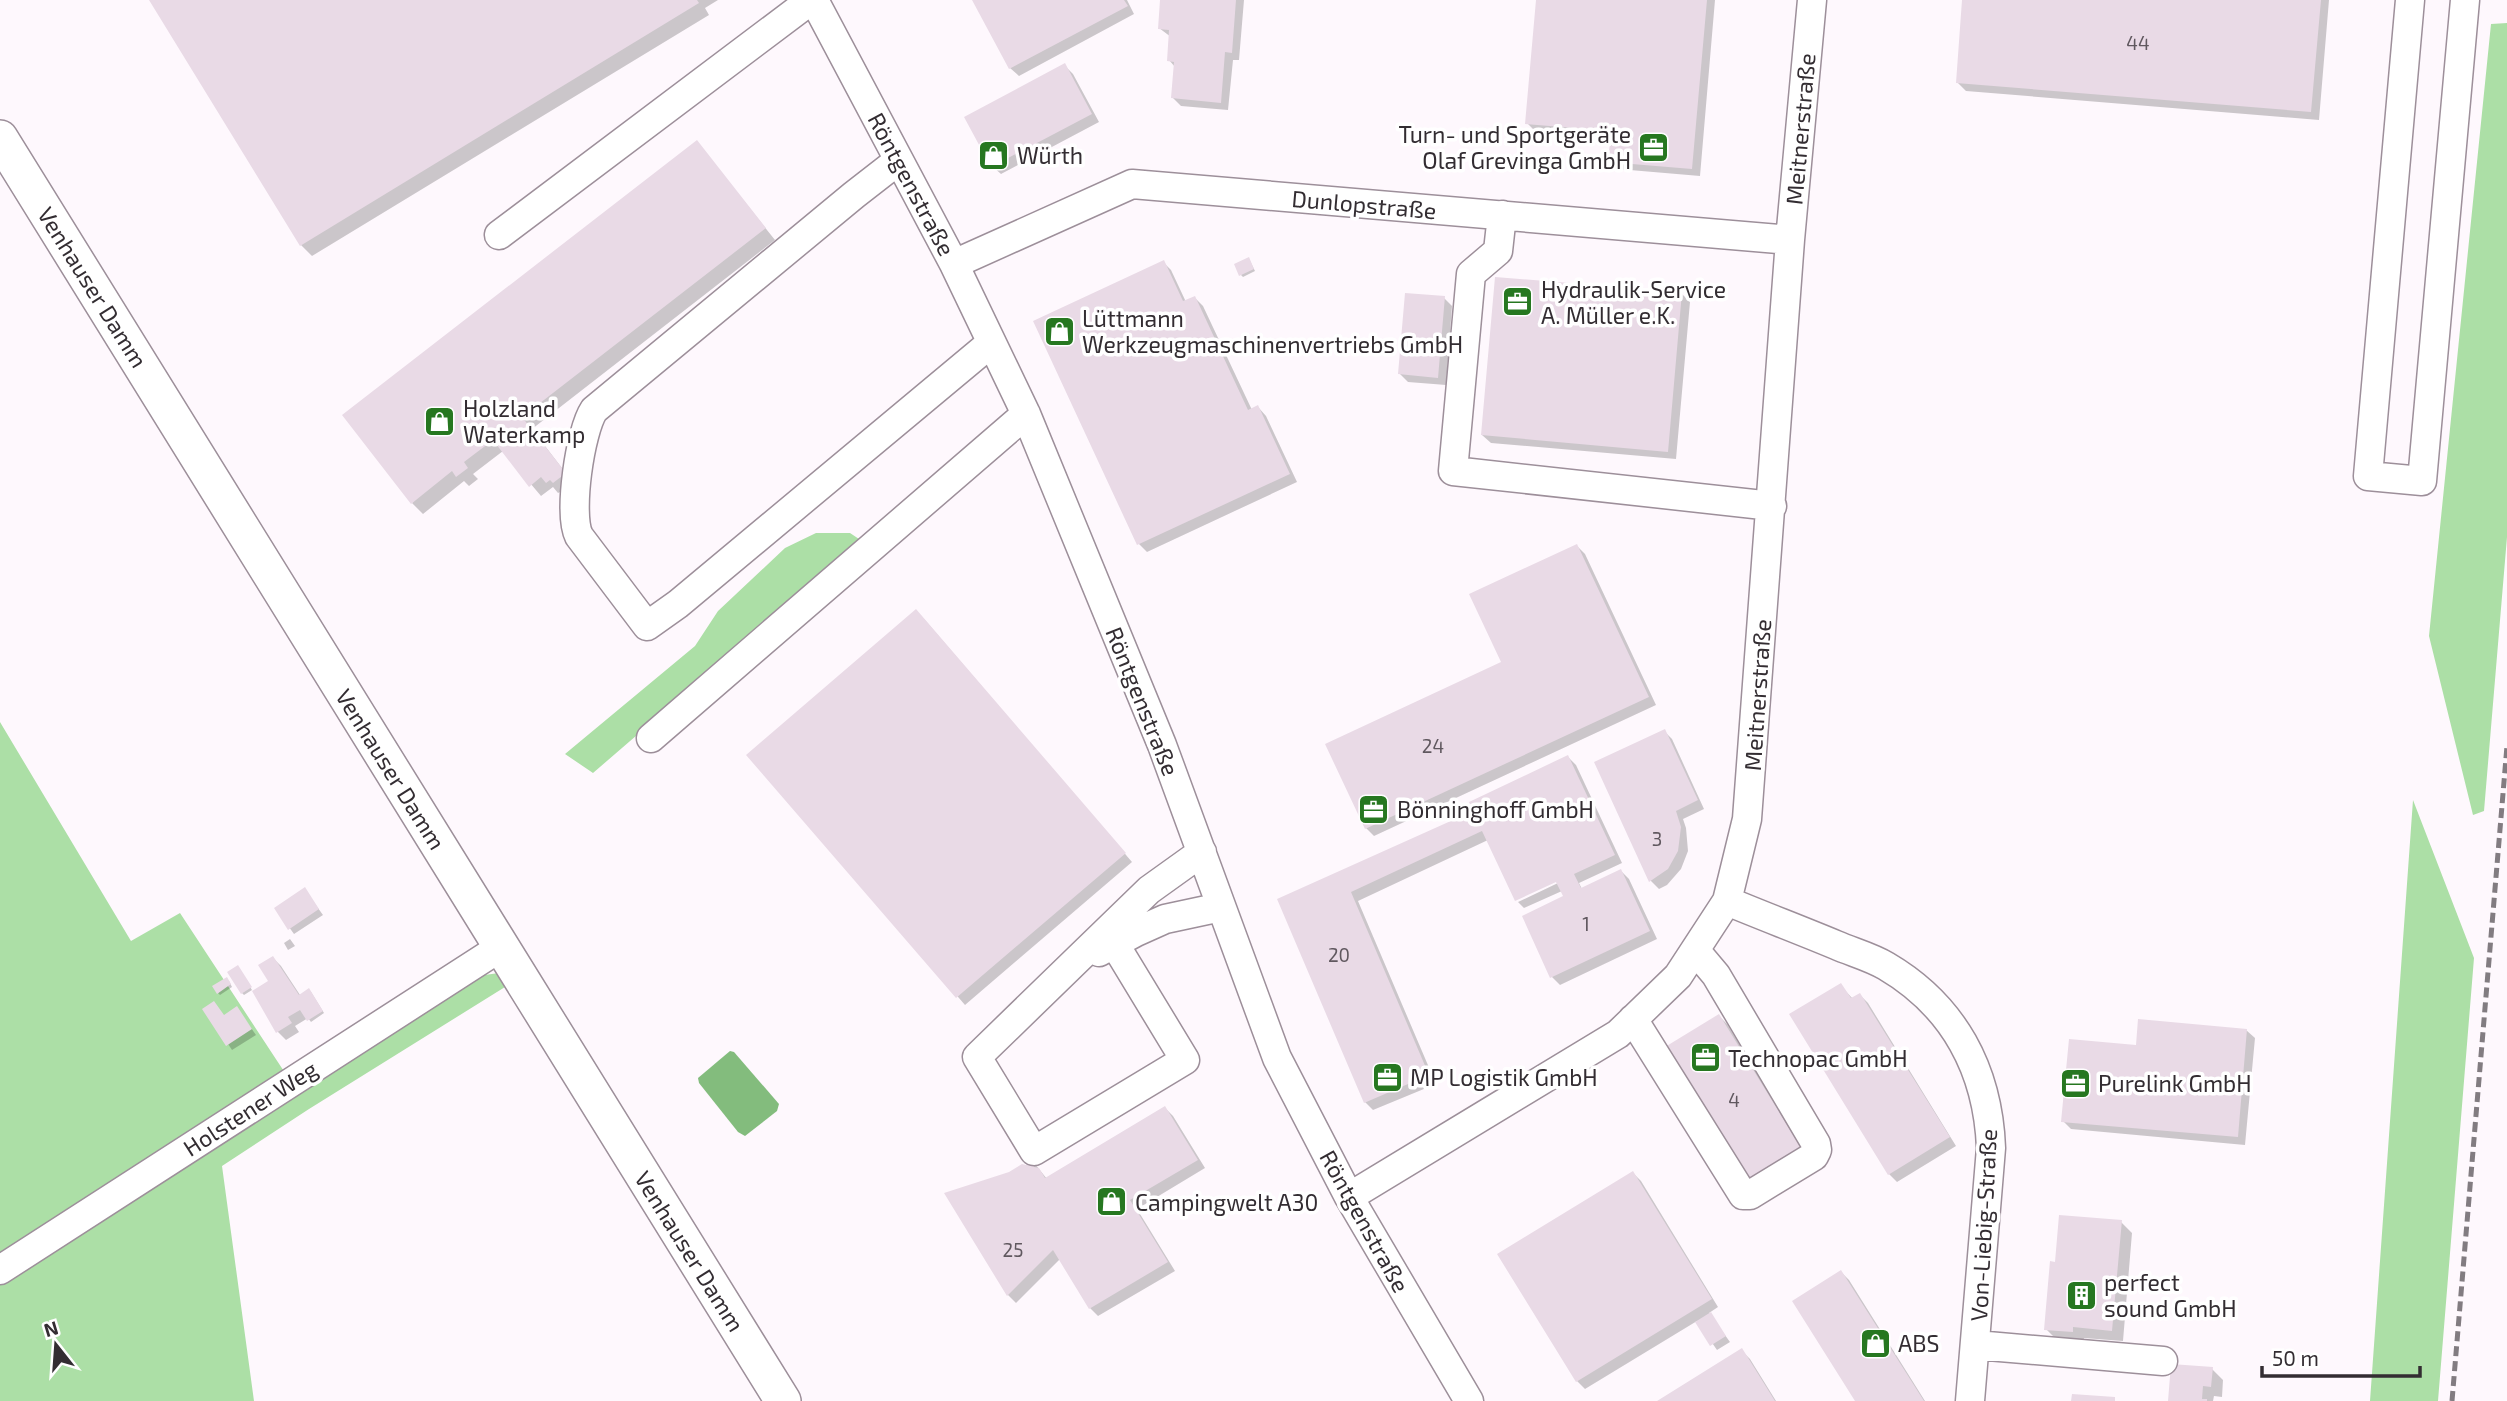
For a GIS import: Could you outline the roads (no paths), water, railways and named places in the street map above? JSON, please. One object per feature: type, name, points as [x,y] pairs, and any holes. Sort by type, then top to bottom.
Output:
[{"type":"main road","name":"Venhauser Damm","points":[[0,138],[783,1401]]},
{"type":"street","name":"Röntgenstraße","points":[[813,0],[954,264],[1026,414],[1162,745],[1277,1058],[1349,1197],[1469,1401]]},
{"type":"street","points":[[499,235],[813,0]]},
{"type":"street","name":"Meitnerstraße","points":[[1349,1197],[1618,1034],[1678,976],[1727,901],[1747,819],[1790,240],[1812,0]]},
{"type":"street","points":[[2410,0],[2368,477],[2422,481],[2465,0]]},
{"type":"street","points":[[900,160],[594,410],[583,435],[574,521],[579,536],[647,626],[678,604],[991,343]]},
{"type":"street","name":"Dunlopstraße","points":[[954,264],[1132,184],[1790,240]]},
{"type":"street","points":[[1502,215],[1498,251],[1471,274],[1453,471],[1772,506]]},
{"type":"street","points":[[651,738],[1026,414]]},
{"type":"street","points":[[1115,943],[1185,1060],[1034,1151],[977,1057],[1149,890],[1202,852]]},
{"type":"street","name":"Von-Liebig-Straße","points":[[1727,901],[1885,965],[1914,986],[1949,1018],[1972,1057],[1990,1122],[1991,1148],[1970,1401]]},
{"type":"street","points":[[1058,977],[1115,943],[1165,919],[1221,907]]},
{"type":"street","name":"Holstener Weg","points":[[0,1270],[501,947]]},
{"type":"street","points":[[1633,1020],[1743,1195],[1750,1195],[1814,1156],[1816,1143],[1779,1077],[1716,975],[1695,950]]},
{"type":"street","points":[[1976,1345],[2163,1360]]},
{"type":"railway","points":[[2452,1401],[2507,746]]},
{"type":"place","name":"Turn- und Sportgeräte Olaf Grevinga GmbH","points":[[1654,147]]},
{"type":"place","name":"Würth","points":[[994,155]]},
{"type":"place","name":"Hydraulik-Service A. Müller e.K.","points":[[1518,302]]},
{"type":"place","name":"Lüttmann Werkzeugmaschinenvertriebs GmbH","points":[[1059,331]]},
{"type":"place","name":"Holzland Waterkamp","points":[[440,421]]},
{"type":"place","name":"Bönninghoff GmbH","points":[[1374,809]]},
{"type":"place","name":"Technopac GmbH","points":[[1705,1058]]},
{"type":"place","name":"MP Logistik GmbH","points":[[1387,1077]]},
{"type":"place","name":"Purelink GmbH","points":[[2075,1083]]},
{"type":"place","name":"Campingwelt A30","points":[[1112,1202]]},
{"type":"place","name":"perfect sound GmbH","points":[[2081,1295]]},
{"type":"place","name":"ABS","points":[[1875,1343]]}]
